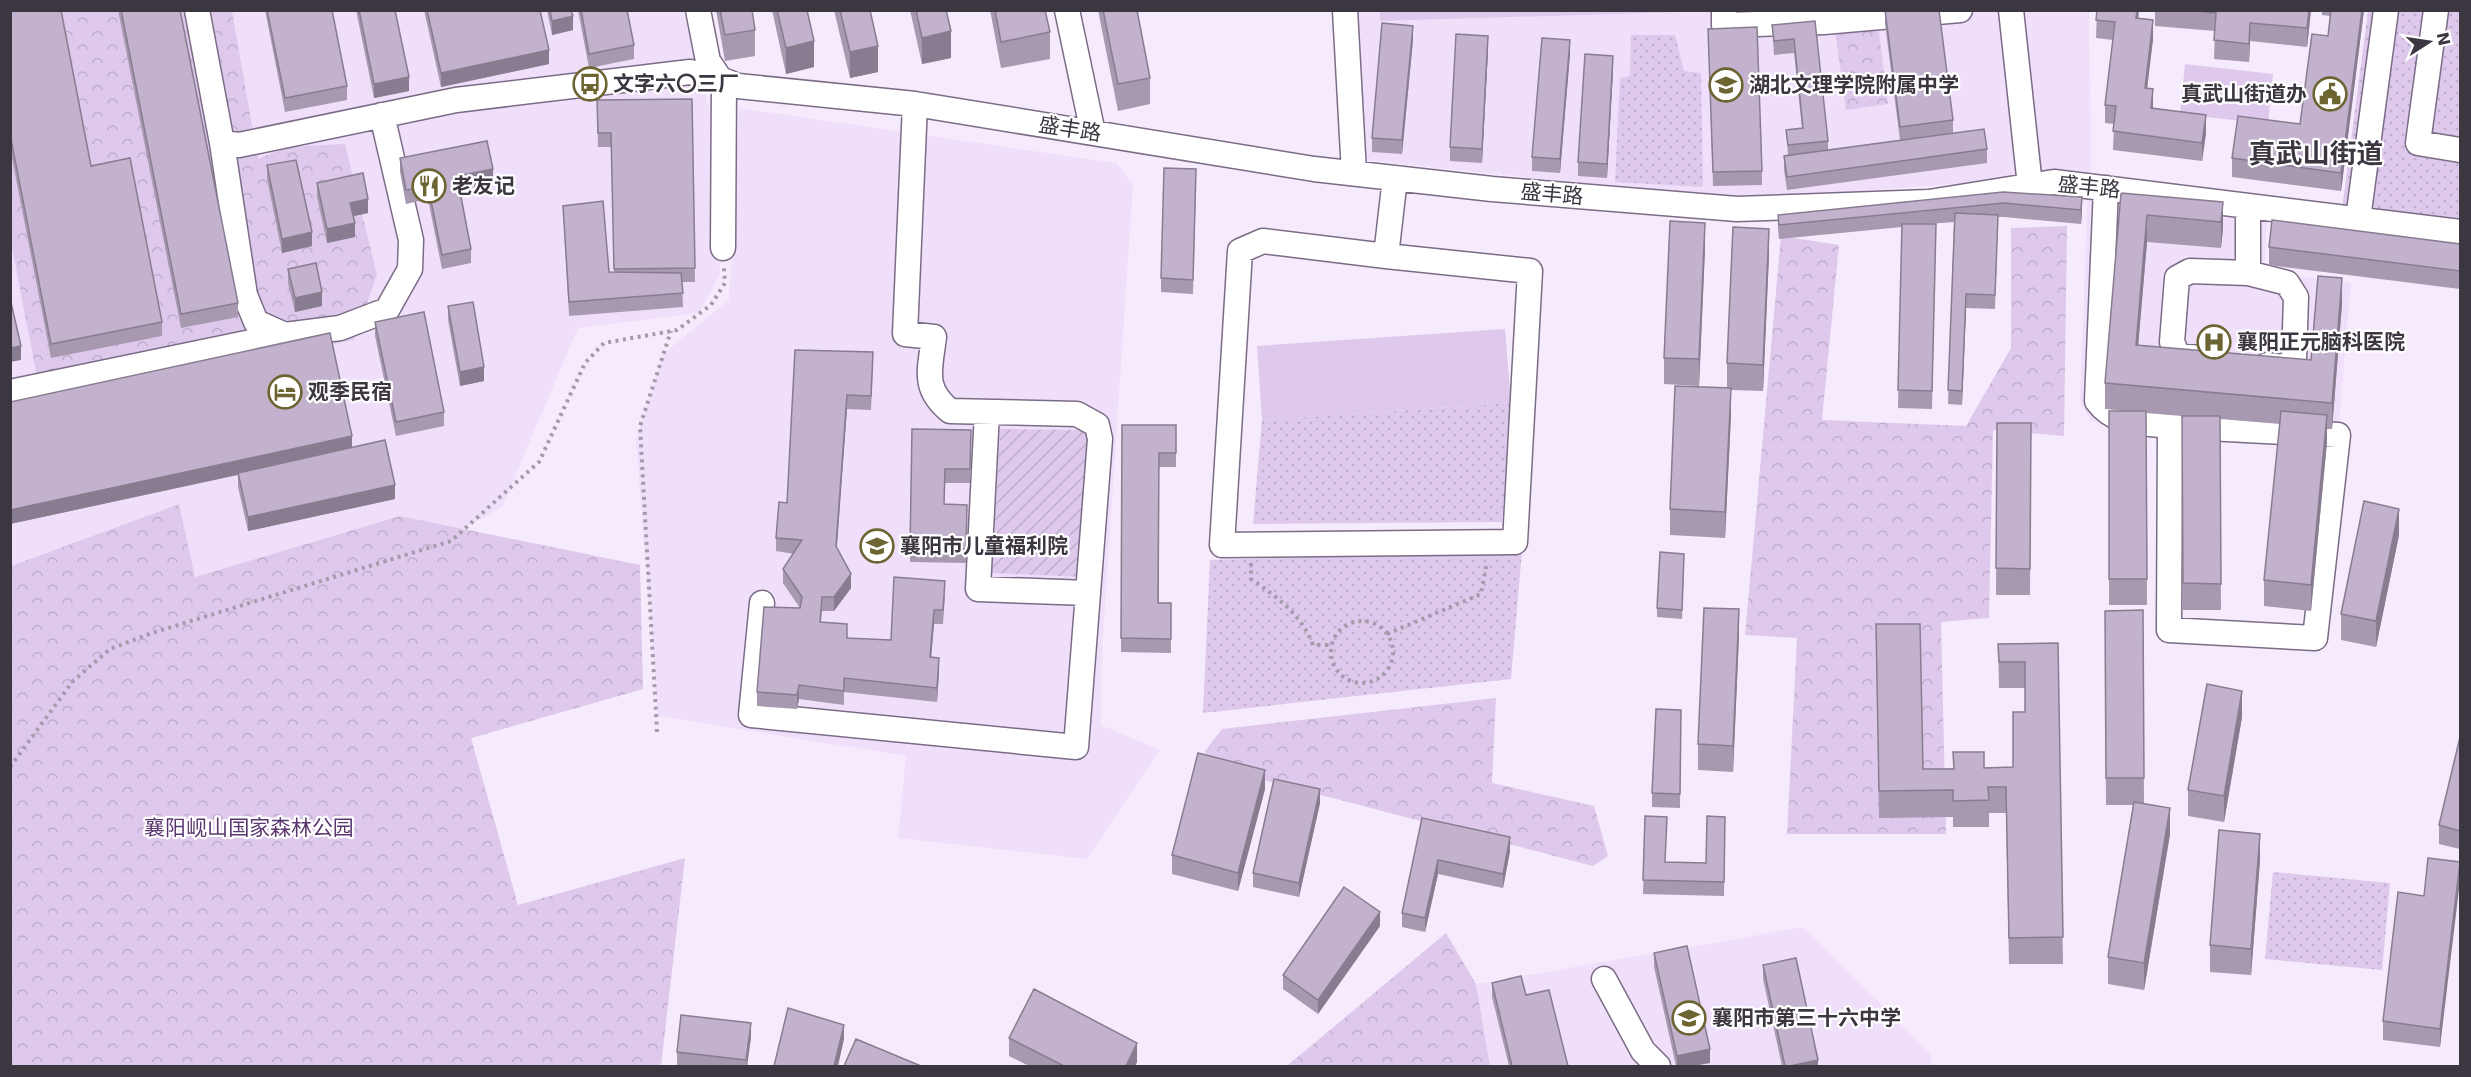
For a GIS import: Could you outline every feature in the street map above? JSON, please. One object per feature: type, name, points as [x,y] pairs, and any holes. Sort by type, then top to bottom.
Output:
[{"type":"street","points":[[197,10],[222,143],[245,295],[256,322],[285,335]]},
{"type":"street","points":[[698,10],[708,62],[722,80],[723,248]]},
{"type":"street","points":[[1067,10],[1093,133]]},
{"type":"street","points":[[1345,10],[1354,173]]},
{"type":"street","points":[[1724,10],[1724,25],[1824,22],[1945,11]]},
{"type":"street","points":[[2011,10],[2030,186]]},
{"type":"street","points":[[2358,219],[2386,10]]},
{"type":"street","points":[[2436,10],[2418,143],[2460,150]]},
{"type":"street","name":"盛丰路","points":[[222,143],[239,145],[456,100],[690,72],[738,86],[915,104],[1354,173],[1492,189],[1737,209],[1929,202],[2054,182],[2460,232]]},
{"type":"street","points":[[762,603],[751,715],[1076,747],[1100,439],[1097,425],[1077,414],[950,411],[936,400],[929,384],[934,337],[905,334],[915,104]]},
{"type":"street","points":[[10,392],[285,335],[340,328],[387,310],[410,269],[411,240],[382,115]]},
{"type":"street","points":[[1386,256],[1395,178]]},
{"type":"street","points":[[2106,188],[2097,401],[2108,414],[2120,420],[2170,426],[2338,435],[2315,638],[2169,630],[2170,426]]},
{"type":"street","points":[[2248,206],[2248,273]]},
{"type":"street","points":[[1263,241],[1386,256],[1530,271],[1515,543],[1222,545],[1240,251],[1263,241]]},
{"type":"street","points":[[2190,271],[2248,273],[2288,283],[2296,297],[2294,360],[2283,367],[2178,356],[2172,342],[2177,279],[2190,271]]},
{"type":"street","points":[[987,412],[978,589],[1088,592]]},
{"type":"street","points":[[1604,979],[1643,1051],[1658,1066]]},
{"type":"path","points":[[10,767],[73,681],[110,649],[152,633],[452,541],[539,462],[585,363],[604,343],[677,330],[711,305],[725,283],[723,248]]},
{"type":"path","points":[[657,732],[640,426],[671,331]]},
{"type":"path","points":[[1388,634],[1481,594],[1491,543]]},
{"type":"path","points":[[1251,545],[1251,579],[1285,603],[1308,632],[1313,645],[1331,645]]},
{"type":"path","points":[[1356,621],[1373,623],[1388,634],[1392,644],[1390,664],[1377,679],[1357,683],[1339,673],[1331,655],[1331,645],[1340,629],[1356,621]]},
{"type":"shaded area","points":[[11,11],[683,11],[712,119],[720,274],[699,313],[578,328],[502,507],[462,529],[400,516],[194,577],[178,504],[11,566]]},
{"type":"shaded area","name":"湖北文理学院附属中学","points":[[1358,11],[2089,11],[2091,174],[1738,200],[1367,160]]},
{"type":"shaded area","name":"襄阳市儿童福利院","points":[[739,108],[1116,163],[1133,184],[1102,651],[1101,725],[1160,750],[1087,859],[898,838],[906,756],[658,716],[636,440],[663,354],[729,300]]},
{"type":"shaded area","name":"襄阳正元脑科医院","points":[[2088,186],[2268,208],[2264,271],[2351,283],[2338,435],[2150,432],[2091,421],[2080,401]]},
{"type":"shaded area","name":"襄阳市第三十六中学","points":[[1804,927],[1929,1052],[1933,1066],[1490,1066],[1476,984]]},
{"type":"green space","points":[[1380,10],[1712,11],[1380,21]]},
{"type":"green space","points":[[10,11],[232,11],[258,159],[287,147],[345,144],[377,275],[354,340],[41,398],[11,242]]},
{"type":"green space","points":[[2368,11],[2460,11],[2460,232],[2341,217]]},
{"type":"green space","points":[[1878,24],[1888,104],[1846,110],[1835,30]]},
{"type":"green space","points":[[1631,35],[1675,35],[1684,71],[1701,73],[1703,187],[1615,182],[1620,78],[1630,76]]},
{"type":"green space","points":[[2185,64],[2273,74],[2268,124],[2180,114]]},
{"type":"green space","points":[[2067,226],[2064,436],[1993,430],[1989,618],[1941,622],[1946,834],[1787,834],[1797,638],[1745,635],[1781,236],[1839,245],[1822,420],[1966,426],[2011,348],[2011,228]]},
{"type":"green space","points":[[1505,329],[1511,403],[1262,420],[1257,346]]},
{"type":"green space","points":[[1511,403],[1502,522],[1253,524],[1262,420]]},
{"type":"green space","points":[[1000,429],[1088,430],[1083,577],[992,573]]},
{"type":"green space","name":"襄阳岘山国家森林公园","points":[[179,504],[195,577],[400,516],[640,565],[643,689],[471,738],[518,905],[685,858],[661,1066],[11,1066],[11,566]]},
{"type":"green space","points":[[1522,551],[1511,679],[1203,713],[1210,560]]},
{"type":"green space","points":[[1496,698],[1492,783],[1594,806],[1608,856],[1593,866],[1213,767],[1205,751],[1222,729]]},
{"type":"green space","points":[[2273,872],[2390,883],[2382,970],[2265,959]]},
{"type":"green space","points":[[1446,933],[1476,984],[1490,1066],[1287,1066]]},
{"type":"building","points":[[10,10],[61,10],[91,166],[130,158],[162,322],[51,344],[10,134]]},
{"type":"building","points":[[121,10],[180,10],[238,303],[181,314]]},
{"type":"building","points":[[267,10],[332,10],[347,86],[285,98]]},
{"type":"building","points":[[359,10],[395,10],[409,77],[374,84]]},
{"type":"building","points":[[427,10],[540,10],[549,50],[441,73]]},
{"type":"building","points":[[550,10],[571,10],[573,16],[552,21]]},
{"type":"building","points":[[581,10],[627,10],[634,45],[589,54]]},
{"type":"building","points":[[720,10],[752,10],[755,30],[725,35]]},
{"type":"building","points":[[777,10],[807,10],[814,41],[786,48]]},
{"type":"building","points":[[840,10],[870,10],[878,46],[850,52]]},
{"type":"building","points":[[916,10],[946,10],[951,31],[922,38]]},
{"type":"building","points":[[995,10],[1045,10],[1050,32],[1001,42]]},
{"type":"building","points":[[1103,10],[1137,10],[1150,78],[1118,84]]},
{"type":"building","points":[[1885,10],[1939,10],[1953,120],[1900,127]]},
{"type":"building","points":[[2097,10],[2137,10],[2136,18],[2153,20],[2145,88],[2153,89],[2151,108],[2206,115],[2202,143],[2113,131],[2116,106],[2105,105],[2115,22],[2096,20]]},
{"type":"building","points":[[2188,10],[2309,10],[2307,28],[2250,23],[2249,44],[2214,40],[2216,13]]},
{"type":"building","name":"真武山街道办","points":[[2331,10],[2362,10],[2341,173],[2232,158],[2238,116],[2300,124],[2312,34],[2328,36]]},
{"type":"building","points":[[1815,21],[1828,141],[1788,145],[1786,130],[1803,128],[1794,39],[1774,41],[1772,25]]},
{"type":"building","points":[[1382,23],[1413,26],[1402,140],[1372,138]]},
{"type":"building","points":[[1757,27],[1762,171],[1713,172],[1708,29]]},
{"type":"building","points":[[1456,34],[1488,36],[1482,149],[1450,147]]},
{"type":"building","points":[[1542,38],[1570,40],[1560,159],[1532,157]]},
{"type":"building","points":[[1585,54],[1613,56],[1607,164],[1578,162]]},
{"type":"building","points":[[692,99],[695,268],[614,269],[611,133],[598,133],[597,100]]},
{"type":"building","points":[[1984,129],[1987,149],[1787,177],[1784,156]]},
{"type":"building","points":[[487,141],[493,169],[457,176],[471,249],[442,255],[428,186],[406,190],[400,158]]},
{"type":"building","points":[[296,160],[312,232],[282,239],[267,165]]},
{"type":"building","points":[[1164,168],[1196,169],[1193,280],[1161,278]]},
{"type":"building","points":[[363,173],[368,199],[350,203],[355,223],[327,229],[317,183]]},
{"type":"building","points":[[2003,192],[2082,197],[2081,210],[2004,203],[1779,225],[1778,215]]},
{"type":"building","points":[[2121,193],[2223,202],[2221,222],[2147,215],[2136,345],[2311,360],[2318,276],[2342,278],[2332,403],[2105,383]]},
{"type":"building","points":[[603,201],[609,272],[681,273],[683,293],[569,302],[563,206]]},
{"type":"building","points":[[1955,213],[1998,215],[1995,295],[1966,294],[1962,391],[1948,390]]},
{"type":"building","points":[[2272,220],[2460,244],[2460,271],[2269,247]]},
{"type":"building","points":[[1670,221],[1705,223],[1699,359],[1664,358]]},
{"type":"building","points":[[1902,224],[1936,224],[1932,391],[1898,390]]},
{"type":"building","points":[[1733,227],[1769,229],[1763,365],[1727,363]]},
{"type":"building","points":[[316,263],[322,292],[295,298],[288,269]]},
{"type":"building","points":[[10,298],[21,346],[10,348]]},
{"type":"building","points":[[473,302],[484,367],[460,372],[448,306]]},
{"type":"building","points":[[424,312],[444,412],[396,422],[375,322]]},
{"type":"building","points":[[330,333],[352,436],[10,510],[10,402]]},
{"type":"building","points":[[795,350],[873,352],[871,396],[847,395],[836,546],[851,574],[834,597],[822,597],[820,622],[847,624],[847,638],[891,640],[894,577],[945,581],[943,610],[934,610],[930,657],[939,658],[937,688],[844,678],[844,691],[799,685],[797,695],[757,692],[764,607],[800,608],[802,597],[783,569],[802,540],[776,538],[779,502],[787,503]]},
{"type":"building","points":[[1675,386],[1731,388],[1725,512],[1670,509]]},
{"type":"building","points":[[2109,411],[2146,411],[2147,579],[2109,579]]},
{"type":"building","points":[[2281,411],[2327,415],[2311,585],[2264,580]]},
{"type":"building","points":[[2182,416],[2220,416],[2221,584],[2183,583]]},
{"type":"building","points":[[1997,423],[2031,423],[2030,569],[1996,568]]},
{"type":"building","points":[[1122,425],[1176,425],[1176,453],[1159,453],[1158,603],[1171,603],[1171,639],[1121,638]]},
{"type":"building","points":[[912,429],[971,430],[970,469],[945,469],[944,504],[967,505],[966,549],[910,548]]},
{"type":"building","points":[[385,440],[395,485],[248,517],[238,473]]},
{"type":"building","points":[[2364,501],[2399,509],[2376,621],[2341,614]]},
{"type":"building","points":[[1660,552],[1684,554],[1682,610],[1657,608]]},
{"type":"building","points":[[1704,608],[1739,609],[1733,746],[1698,744]]},
{"type":"building","points":[[2143,610],[2144,778],[2106,778],[2105,611]]},
{"type":"building","points":[[1876,624],[1920,624],[1923,769],[1954,769],[1953,752],[1984,752],[1984,768],[2013,767],[2013,712],[2025,712],[2025,662],[1999,662],[1998,644],[2058,643],[2063,937],[2009,938],[2006,787],[1988,787],[1989,800],[1953,801],[1953,790],[1879,791]]},
{"type":"building","points":[[2207,684],[2242,691],[2224,796],[2188,790]]},
{"type":"building","points":[[1656,709],[1681,710],[1680,794],[1652,793]]},
{"type":"building","points":[[2460,737],[2460,831],[2439,825]]},
{"type":"building","points":[[1198,753],[1265,770],[1238,873],[1172,855]]},
{"type":"building","points":[[1274,779],[1320,789],[1299,883],[1253,873]]},
{"type":"building","points":[[2134,802],[2170,808],[2144,963],[2108,957]]},
{"type":"building","points":[[1645,816],[1667,817],[1665,862],[1706,863],[1707,816],[1725,817],[1724,882],[1643,880]]},
{"type":"building","points":[[1422,818],[1510,837],[1503,874],[1438,860],[1425,918],[1402,913]]},
{"type":"building","points":[[2219,830],[2260,834],[2251,949],[2210,945]]},
{"type":"building","points":[[2428,858],[2460,862],[2440,1029],[2383,1021],[2398,892],[2424,896]]},
{"type":"building","points":[[1344,887],[1380,912],[1318,1000],[1283,975]]},
{"type":"building","points":[[1687,946],[1710,1049],[1677,1056],[1654,953]]},
{"type":"building","points":[[1796,958],[1818,1060],[1785,1066],[1763,965]]},
{"type":"building","points":[[1521,976],[1526,995],[1549,990],[1568,1066],[1512,1066],[1492,983]]},
{"type":"building","points":[[1034,989],[1137,1043],[1126,1066],[1064,1066],[1009,1038]]},
{"type":"building","points":[[788,1008],[844,1025],[834,1066],[774,1066]]},
{"type":"building","points":[[681,1015],[751,1023],[746,1060],[677,1052]]},
{"type":"building","points":[[856,1039],[921,1066],[844,1066]]},
{"type":"place","name":"文字六〇三厂","points":[[590,84]]},
{"type":"place","name":"湖北文理学院附属中学","points":[[1726,85]]},
{"type":"place","name":"真武山街道办","points":[[2330,94]]},
{"type":"place","name":"老友记","points":[[429,186]]},
{"type":"place","name":"襄阳正元脑科医院","points":[[2214,342]]},
{"type":"place","name":"观季民宿","points":[[285,392]]},
{"type":"place","name":"襄阳市儿童福利院","points":[[877,546]]},
{"type":"place","name":"襄阳市第三十六中学","points":[[1689,1018]]},
{"type":"district","name":"真武山街道","points":[[2316,153]]}]
